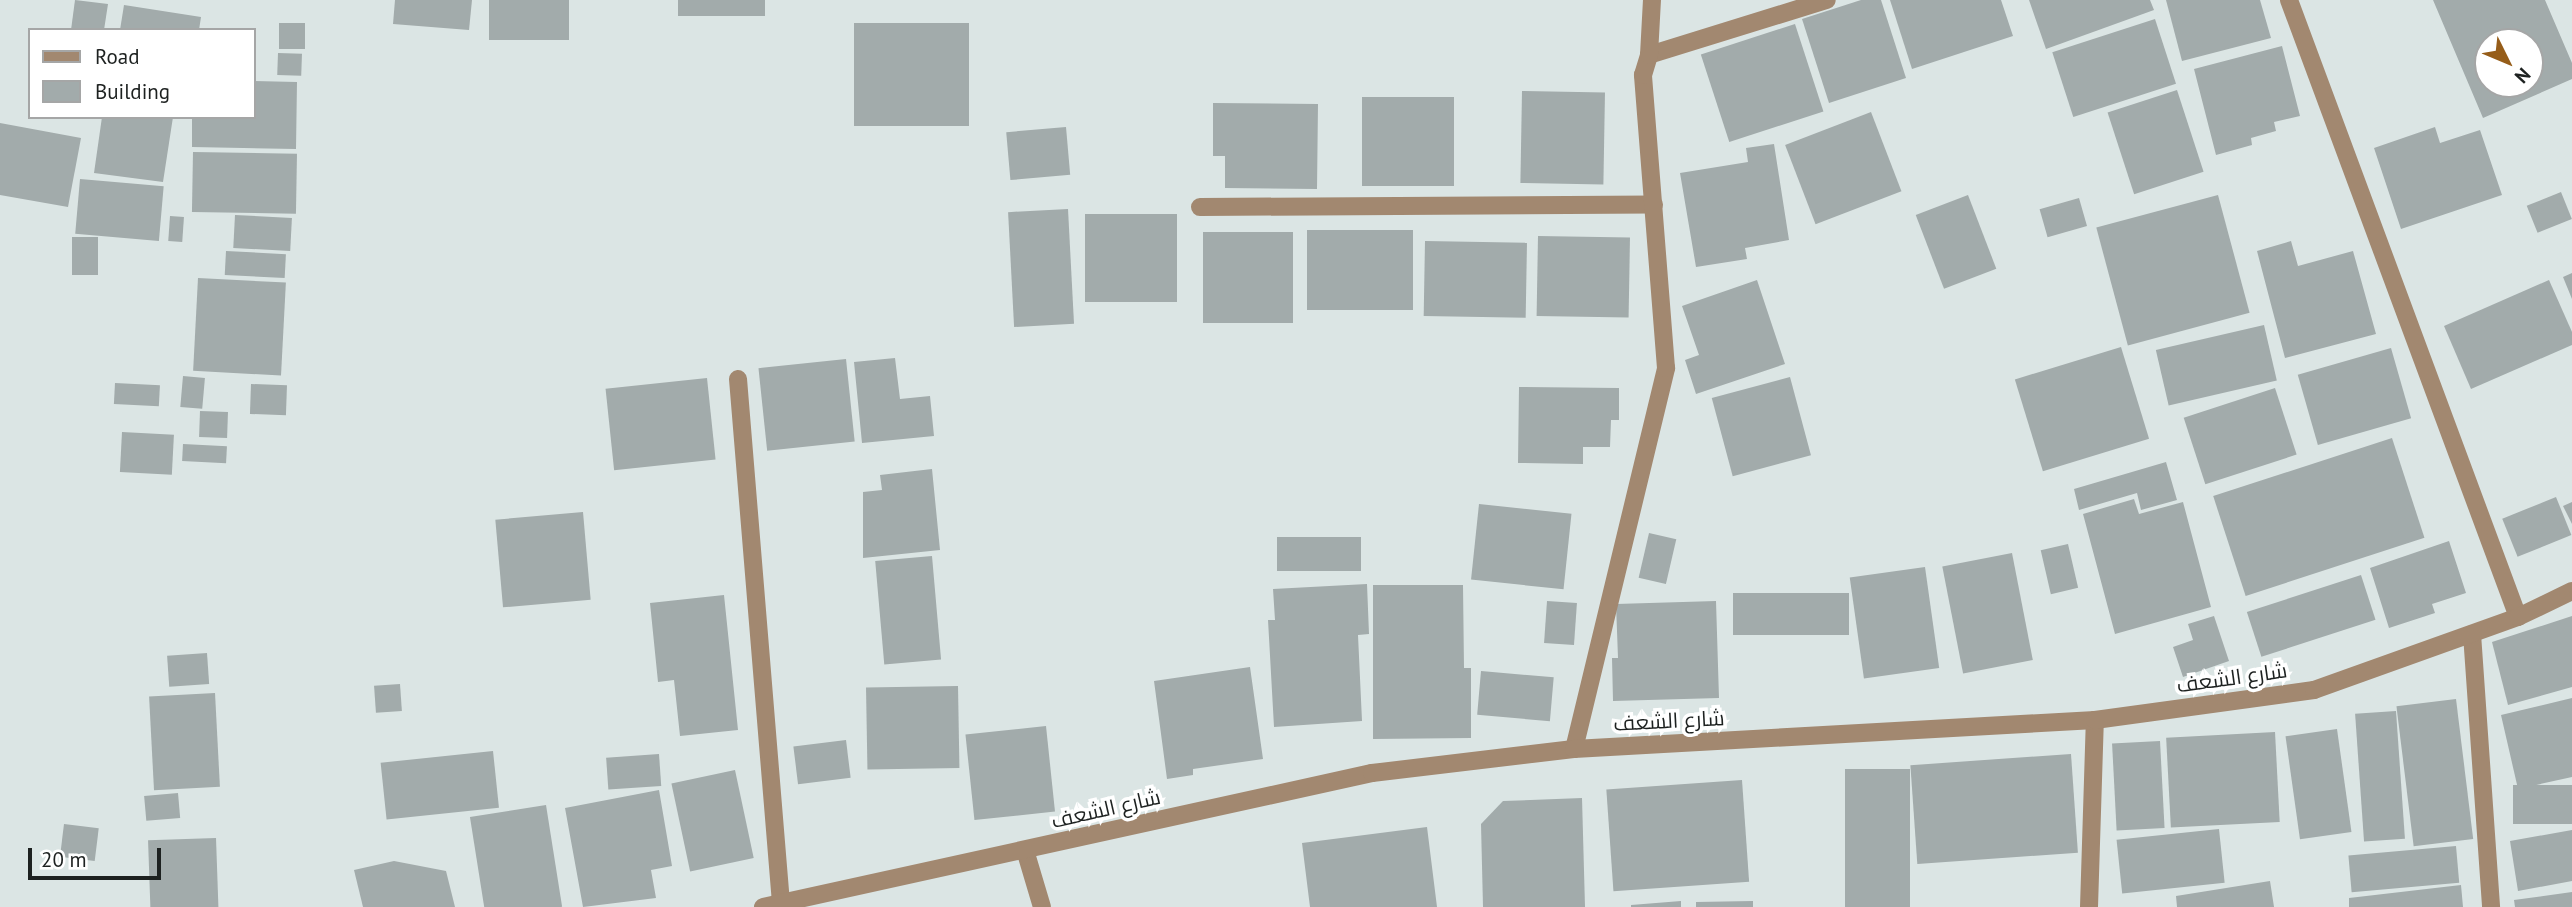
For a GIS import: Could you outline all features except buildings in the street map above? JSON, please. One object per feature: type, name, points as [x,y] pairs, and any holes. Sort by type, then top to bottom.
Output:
[{"type":"street","points":[[1574,749],[1666,368],[1643,75],[1649,55],[1652,0]]},
{"type":"street","points":[[1649,55],[1827,0]]},
{"type":"street","points":[[2289,0],[2518,617]]},
{"type":"street","points":[[1200,207],[1654,205]]},
{"type":"street","points":[[738,379],[772,905]]},
{"type":"street","name":"شارع الشعف","points":[[772,905],[1372,773],[1574,749],[2095,720],[2314,690],[2518,617],[2572,592]]},
{"type":"street","points":[[2472,634],[2491,907]]},
{"type":"street","points":[[2089,907],[2095,720]]},
{"type":"street","points":[[1025,850],[1042,907]]}]
